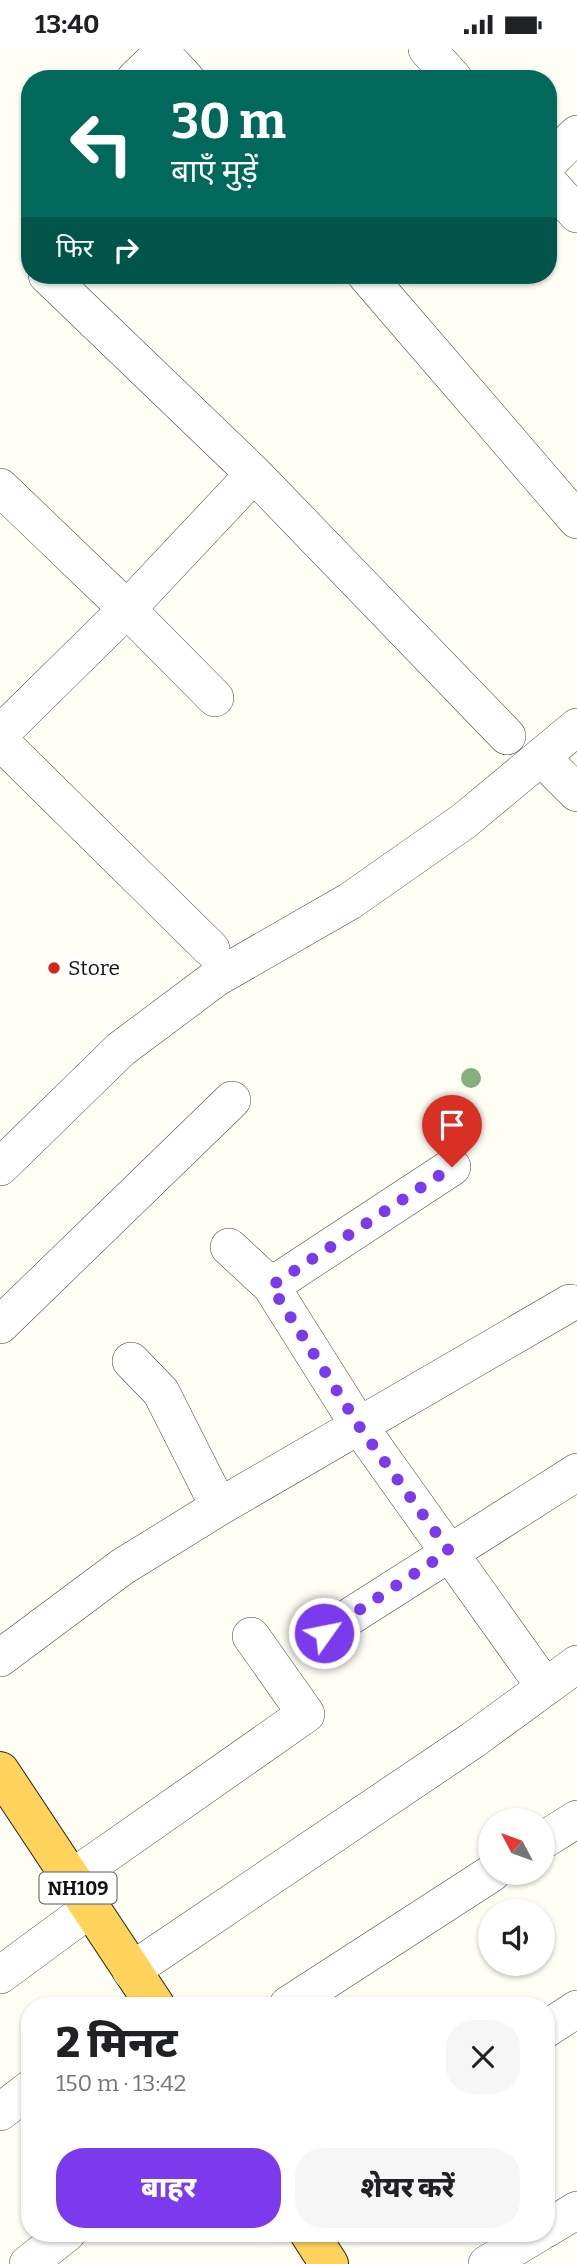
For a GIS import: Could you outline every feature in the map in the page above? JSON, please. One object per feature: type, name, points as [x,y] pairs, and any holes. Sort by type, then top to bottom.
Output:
[{"type":"highway","name":"NH109","points":[[0,1771],[82,1893],[144,1995]]},
{"type":"highway","points":[[315,2242],[329,2264]]},
{"type":"street","points":[[151,70],[169,60]]},
{"type":"street","points":[[557,154],[577,134]]},
{"type":"street","points":[[557,192],[577,214]]},
{"type":"street","points":[[56,284],[254,474],[507,736]]},
{"type":"street","points":[[374,284],[577,520]]},
{"type":"street","points":[[0,734],[127,609],[254,474]]},
{"type":"street","points":[[0,487],[215,698]]},
{"type":"street","points":[[0,1167],[121,1049],[216,978],[350,901],[464,821],[577,727]]},
{"type":"street","points":[[0,741],[211,949]]},
{"type":"street","points":[[541,757],[577,793]]},
{"type":"street","points":[[0,1325],[232,1100]]},
{"type":"street","points":[[271,1286],[452,1167]]},
{"type":"street","points":[[229,1247],[271,1286],[359,1426],[545,1687]]},
{"type":"street","points":[[0,1658],[122,1567],[219,1507],[570,1303]]},
{"type":"street","points":[[131,1361],[161,1392],[219,1507]]},
{"type":"street","points":[[324,1633],[577,1472]]},
{"type":"street","points":[[0,1975],[82,1893],[306,1714],[251,1636]]},
{"type":"street","points":[[144,1995],[462,1747],[577,1664]]},
{"type":"street","points":[[555,1832],[577,1819]]},
{"type":"street","points":[[300,1997],[478,1882]]},
{"type":"street","points":[[555,2023],[577,2009]]},
{"type":"street","points":[[0,2112],[21,2096]]},
{"type":"street","points":[[555,2223],[577,2210]]},
{"type":"street","points":[[27,2264],[56,2242]]},
{"type":"street","points":[[487,2264],[523,2242]]},
{"type":"place","name":"Store","points":[[54,968]]},
{"type":"route","points":[[324,1633],[449,1551],[359,1426],[271,1286],[452,1167]]}]
